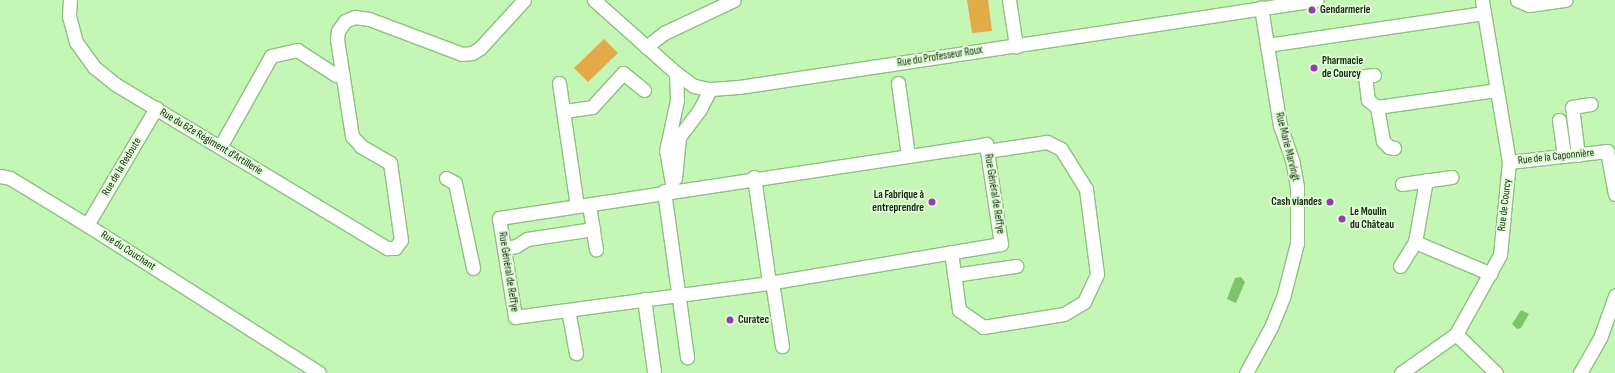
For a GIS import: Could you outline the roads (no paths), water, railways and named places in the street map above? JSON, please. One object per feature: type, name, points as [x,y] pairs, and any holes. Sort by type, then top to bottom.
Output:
[{"type":"street","name":"Rue du 62e Régiment d'Artillerie","points":[[70,0],[69,16],[76,42],[94,67],[115,84],[388,248],[395,248],[401,240],[390,163],[361,146],[352,136],[343,76]]},
{"type":"street","points":[[220,147],[271,56],[297,50],[336,75],[343,76],[337,39],[338,31],[345,21],[355,17],[369,19],[462,54],[472,53],[480,48],[524,0]]},
{"type":"street","name":"Rue du Professeur Roux","points":[[594,0],[676,73],[694,86],[710,89],[739,88],[1316,0]]},
{"type":"street","points":[[646,46],[664,33],[734,0]]},
{"type":"street","points":[[1009,0],[1016,46]]},
{"type":"street","points":[[1517,0],[1529,5],[1566,0]]},
{"type":"street","points":[[1267,46],[1483,6]]},
{"type":"street","name":"Rue de Courcy","points":[[1401,373],[1456,334],[1500,255],[1509,162],[1483,6]]},
{"type":"street","name":"Rue Marie Marvingt","points":[[1246,373],[1271,327],[1283,298],[1297,243],[1297,188],[1292,160],[1280,126],[1262,8]]},
{"type":"street","points":[[564,111],[592,107],[622,73],[644,90]]},
{"type":"street","points":[[676,73],[678,100],[666,151],[678,295],[688,358]]},
{"type":"street","points":[[1374,74],[1365,76],[1368,100],[1378,107],[1496,90]]},
{"type":"street","points":[[558,83],[583,206],[593,229],[596,249]]},
{"type":"street","points":[[898,83],[908,155]]},
{"type":"street","points":[[669,190],[679,137],[700,109],[710,89]]},
{"type":"street","points":[[1578,155],[1569,107],[1591,104]]},
{"type":"street","points":[[1378,107],[1383,141],[1389,147],[1394,148]]},
{"type":"street","name":"Rue de la Redoute","points":[[87,225],[156,108]]},
{"type":"street","points":[[1559,120],[1564,156]]},
{"type":"street","points":[[951,252],[959,310],[983,327],[1064,314],[1084,302],[1097,274],[1086,189],[1061,149],[1047,142],[987,151]]},
{"type":"street","name":"Rue Général de Reffye","points":[[986,144],[1001,244],[771,282],[515,317],[499,218],[583,206],[669,190],[986,144]]},
{"type":"street","name":"Rue de la Caponnière","points":[[1509,162],[1607,151],[1615,194]]},
{"type":"street","name":"Rue du Couchant","points":[[0,166],[5,177],[87,225],[319,373]]},
{"type":"street","points":[[754,177],[782,346]]},
{"type":"street","points":[[1402,184],[1452,177]]},
{"type":"street","points":[[446,178],[455,183],[473,268]]},
{"type":"street","points":[[1400,266],[1415,242],[1426,180]]},
{"type":"street","points":[[504,248],[516,246],[527,239],[593,229]]},
{"type":"street","points":[[1415,242],[1490,274]]},
{"type":"street","points":[[954,275],[1016,266]]},
{"type":"street","points":[[1580,373],[1600,338],[1615,296]]},
{"type":"street","points":[[644,300],[654,372]]},
{"type":"street","points":[[568,310],[576,353]]},
{"type":"street","points":[[1456,334],[1496,373]]},
{"type":"place","name":"Gendarmerie","points":[[1312,10]]},
{"type":"place","name":"Pharmacie de Courcy","points":[[1314,68]]},
{"type":"place","name":"La Fabrique à entreprendre","points":[[932,202]]},
{"type":"place","name":"Cash viandes","points":[[1330,202]]},
{"type":"place","name":"Le Moulin du Château","points":[[1342,219]]},
{"type":"place","name":"Curatec","points":[[730,320]]}]
